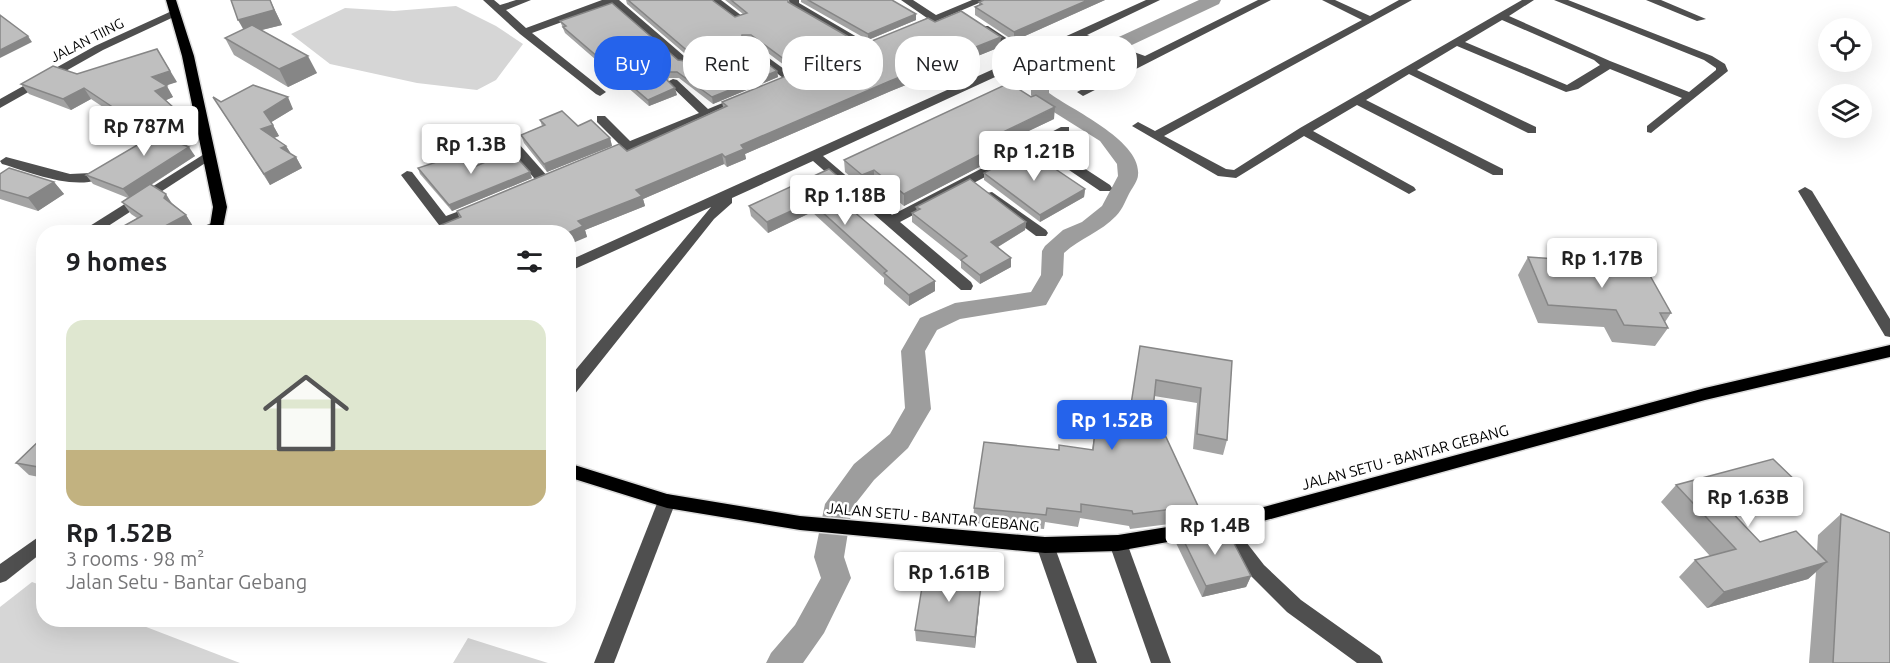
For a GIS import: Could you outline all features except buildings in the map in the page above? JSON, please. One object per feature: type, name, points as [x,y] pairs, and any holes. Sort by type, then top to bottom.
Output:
[{"type":"main road","points":[[173,3],[188,56],[195,115],[209,155],[220,207],[218,225]]},
{"type":"main road","name":"JALAN SETU - BANTAR GEBANG","points":[[576,473],[667,501],[800,523],[1045,545],[1118,543],[1223,525],[1706,394],[1890,351]]},
{"type":"street","points":[[488,0],[524,32],[600,92]]},
{"type":"street","points":[[499,9],[526,0]]},
{"type":"street","points":[[524,32],[613,0],[683,60]]},
{"type":"street","points":[[714,0],[741,19]]},
{"type":"street","points":[[794,0],[794,4],[848,36]]},
{"type":"street","points":[[906,0],[935,19]]},
{"type":"street","points":[[1077,35],[1155,0]]},
{"type":"street","points":[[1083,92],[1266,0]]},
{"type":"street","points":[[1327,0],[1370,20]]},
{"type":"street","points":[[1138,126],[1229,175],[1236,174],[1304,131],[1529,0]]},
{"type":"street","points":[[1559,0],[1721,66],[1722,71],[1651,129]]},
{"type":"street","points":[[1651,0],[1701,19]]},
{"type":"street","points":[[966,16],[975,1]]},
{"type":"street","points":[[1155,136],[1401,1]]},
{"type":"street","name":"JALAN TIING","points":[[0,104],[173,3]]},
{"type":"street","points":[[897,35],[935,19],[966,16],[996,36]]},
{"type":"street","points":[[1501,16],[1606,63],[1691,97]]},
{"type":"street","points":[[1077,35],[1123,54],[1146,60]]},
{"type":"street","points":[[1456,42],[1566,88],[1574,87],[1606,66],[1606,63]]},
{"type":"street","points":[[770,62],[782,71]]},
{"type":"street","points":[[1409,70],[1533,130]]},
{"type":"street","points":[[576,263],[992,73]]},
{"type":"street","points":[[673,82],[706,114]]},
{"type":"street","points":[[597,159],[749,96]]},
{"type":"street","points":[[1357,100],[1498,172]]},
{"type":"street","points":[[601,120],[628,146]]},
{"type":"street","points":[[891,221],[1065,130]]},
{"type":"street","points":[[1304,131],[1409,190]]},
{"type":"street","points":[[507,138],[544,181]]},
{"type":"street","points":[[1038,144],[1105,188]]},
{"type":"street","points":[[101,225],[209,155]]},
{"type":"street","points":[[814,155],[966,286]]},
{"type":"street","points":[[6,161],[76,180],[96,177],[121,162]]},
{"type":"street","points":[[407,175],[444,222],[494,201]]},
{"type":"street","points":[[970,179],[1041,233]]},
{"type":"street","points":[[576,381],[709,216],[738,189]]},
{"type":"street","points":[[1805,191],[1890,332]]},
{"type":"street","points":[[604,663],[667,501]]},
{"type":"street","points":[[1223,525],[1258,571],[1294,606],[1373,663]]},
{"type":"street","points":[[1118,543],[1161,663]]},
{"type":"street","points":[[1045,545],[1087,663]]},
{"type":"street","points":[[0,575],[36,546]]},
{"type":"shaded area","points":[[456,6],[496,26],[523,44],[496,80],[477,90],[417,83],[330,64],[291,34],[345,8],[394,11]]},
{"type":"shaded area","points":[[32,582],[36,583],[36,627],[146,627],[240,663],[0,663],[0,607]]},
{"type":"shaded area","points":[[468,638],[548,663],[453,663]]},
{"type":"waterway","points":[[782,663],[806,635],[836,578],[829,557],[839,504],[864,472],[899,441],[918,409],[913,351],[928,324],[955,311],[1038,299],[1052,275],[1053,251],[1071,235],[1090,227],[1110,210],[1128,176],[1127,164],[1107,137],[1040,95],[1040,82],[1213,0]]}]
